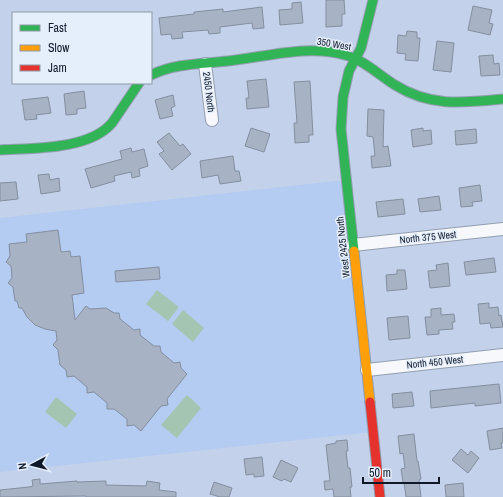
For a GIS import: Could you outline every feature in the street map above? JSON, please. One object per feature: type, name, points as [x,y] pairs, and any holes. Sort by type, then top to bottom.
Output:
[{"type":"street","name":"West 2425 North","points":[[373,0],[361,48],[349,71],[343,96],[341,129],[380,497]]},
{"type":"street","name":"350 West","points":[[152,75],[172,68],[310,51],[346,55],[372,68],[396,86],[413,96],[427,100],[454,104],[503,99]]},
{"type":"street","name":"2450 North","points":[[205,64],[212,120]]},
{"type":"street","points":[[0,150],[73,143],[90,138],[106,129],[119,113],[138,84]]},
{"type":"street","name":"North 375 West","points":[[353,245],[503,229]]},
{"type":"street","name":"North 450 West","points":[[367,370],[503,355]]},
{"type":"shaded area","points":[[345,180],[372,432],[0,472],[0,218]]},
{"type":"green space","points":[[157,290],[179,307],[168,321],[146,304]]},
{"type":"green space","points":[[183,310],[204,328],[193,342],[172,324]]},
{"type":"green space","points":[[187,395],[201,408],[177,438],[161,425]]},
{"type":"green space","points":[[56,397],[77,414],[66,428],[45,412]]},
{"type":"building","points":[[326,0],[344,0],[345,14],[342,14],[342,26],[326,27]]},
{"type":"building","points":[[301,2],[303,23],[280,25],[279,10],[292,9],[292,3]]},
{"type":"building","points":[[473,6],[492,10],[489,23],[493,24],[490,35],[468,30]]},
{"type":"building","points":[[262,7],[264,28],[253,29],[252,23],[220,27],[220,33],[209,34],[208,30],[182,32],[183,38],[172,39],[171,34],[161,35],[159,18],[194,14],[194,12],[223,9],[223,12]]},
{"type":"building","points":[[407,31],[417,32],[417,38],[420,38],[418,61],[405,60],[406,54],[397,53],[398,35],[406,36]]},
{"type":"building","points":[[437,41],[454,43],[451,72],[433,70]]},
{"type":"building","points":[[493,55],[494,64],[499,63],[500,75],[481,76],[479,56]]},
{"type":"building","points":[[266,79],[269,107],[247,109],[246,98],[249,98],[247,81]]},
{"type":"building","points":[[310,81],[313,135],[309,135],[309,142],[295,143],[294,123],[297,123],[294,82]]},
{"type":"building","points":[[84,91],[86,108],[77,109],[77,114],[66,115],[64,94]]},
{"type":"building","points":[[173,95],[175,106],[171,108],[173,116],[160,119],[155,100]]},
{"type":"building","points":[[48,97],[51,113],[36,115],[37,119],[25,120],[22,100]]},
{"type":"building","points":[[368,109],[384,110],[383,147],[388,146],[391,166],[372,168],[371,156],[375,156],[373,137],[367,136]]},
{"type":"building","points":[[251,128],[270,134],[264,152],[245,146]]},
{"type":"building","points":[[423,128],[423,131],[431,130],[432,144],[413,147],[411,130]]},
{"type":"building","points":[[476,129],[477,143],[456,145],[455,131]]},
{"type":"building","points":[[169,133],[180,146],[183,144],[191,154],[172,170],[159,154],[164,151],[157,142]]},
{"type":"building","points":[[131,148],[132,152],[144,149],[148,166],[139,169],[140,176],[132,178],[131,172],[114,176],[115,181],[91,188],[85,169],[122,159],[120,151]]},
{"type":"building","points":[[233,156],[235,171],[239,171],[241,181],[220,184],[218,175],[202,178],[200,161]]},
{"type":"building","points":[[49,174],[50,180],[59,178],[60,191],[41,194],[38,175]]},
{"type":"building","points":[[16,182],[18,199],[0,201],[0,183]]},
{"type":"building","points":[[480,185],[482,201],[472,202],[473,206],[461,207],[459,188]]},
{"type":"building","points":[[439,196],[441,210],[420,212],[418,199]]},
{"type":"building","points":[[403,199],[405,214],[378,217],[376,202]]},
{"type":"building","points":[[58,230],[61,252],[70,251],[71,257],[80,256],[84,293],[72,295],[75,320],[86,306],[90,309],[106,308],[114,313],[119,313],[120,319],[134,330],[140,329],[140,335],[154,346],[160,346],[161,352],[174,363],[180,362],[181,368],[187,374],[167,399],[168,405],[161,406],[141,431],[134,425],[127,426],[127,419],[114,409],[107,409],[107,403],[94,392],[87,393],[87,387],[74,376],[67,377],[66,370],[60,365],[58,350],[53,345],[57,340],[56,331],[35,325],[27,317],[22,308],[19,308],[17,301],[15,301],[13,287],[8,283],[12,278],[11,266],[6,262],[10,256],[9,244],[27,242],[26,234]]},
{"type":"building","points":[[494,258],[496,272],[466,275],[464,262]]},
{"type":"building","points":[[448,263],[450,286],[430,288],[428,271],[437,270],[436,265]]},
{"type":"building","points":[[159,267],[160,279],[116,282],[115,271]]},
{"type":"building","points":[[397,270],[405,270],[407,289],[387,291],[386,275],[397,274]]},
{"type":"building","points":[[489,303],[489,308],[498,307],[499,316],[501,315],[503,327],[491,328],[490,323],[480,324],[478,304]]},
{"type":"building","points":[[441,308],[441,315],[454,314],[455,322],[452,322],[453,329],[439,330],[439,334],[427,335],[425,317],[431,317],[431,309]]},
{"type":"building","points":[[408,316],[410,338],[389,340],[387,318]]},
{"type":"building","points":[[499,384],[501,403],[475,406],[475,403],[431,408],[430,391]]},
{"type":"building","points":[[412,392],[414,406],[393,408],[392,394]]},
{"type":"building","points":[[503,428],[503,443],[501,443],[502,448],[490,450],[487,431]]},
{"type":"building","points":[[414,434],[421,479],[419,480],[421,497],[406,497],[401,469],[405,468],[403,453],[400,454],[398,436]]},
{"type":"building","points":[[347,440],[348,451],[346,451],[348,468],[350,468],[352,487],[350,487],[351,497],[334,497],[333,489],[325,490],[324,481],[330,481],[326,445],[336,443],[336,441]]},
{"type":"building","points":[[461,449],[468,455],[471,451],[479,458],[468,473],[452,460]]},
{"type":"building","points":[[262,457],[264,476],[254,477],[254,474],[246,475],[244,459]]},
{"type":"building","points":[[281,460],[298,468],[291,482],[284,479],[282,481],[273,477]]},
{"type":"building","points":[[40,479],[40,484],[77,481],[106,481],[106,485],[146,486],[147,481],[160,483],[159,490],[176,492],[176,497],[0,497],[0,490],[33,486],[32,480]]},
{"type":"building","points":[[214,482],[232,488],[229,497],[220,497],[210,494]]},
{"type":"building","points":[[463,483],[464,497],[446,497],[445,485]]},
{"type":"traffic: fast","points":[[354,251],[341,129],[343,97],[349,71],[361,48],[373,0]]},
{"type":"traffic: fast","points":[[152,75],[179,66],[228,61],[287,52],[331,52],[359,60],[395,85],[421,97],[447,102],[474,102],[503,99]]},
{"type":"traffic: fast","points":[[0,150],[60,146],[75,143],[102,132],[112,123],[138,84]]},
{"type":"traffic: slow","points":[[354,251],[370,402]]},
{"type":"traffic: jam","points":[[370,402],[380,497]]}]
